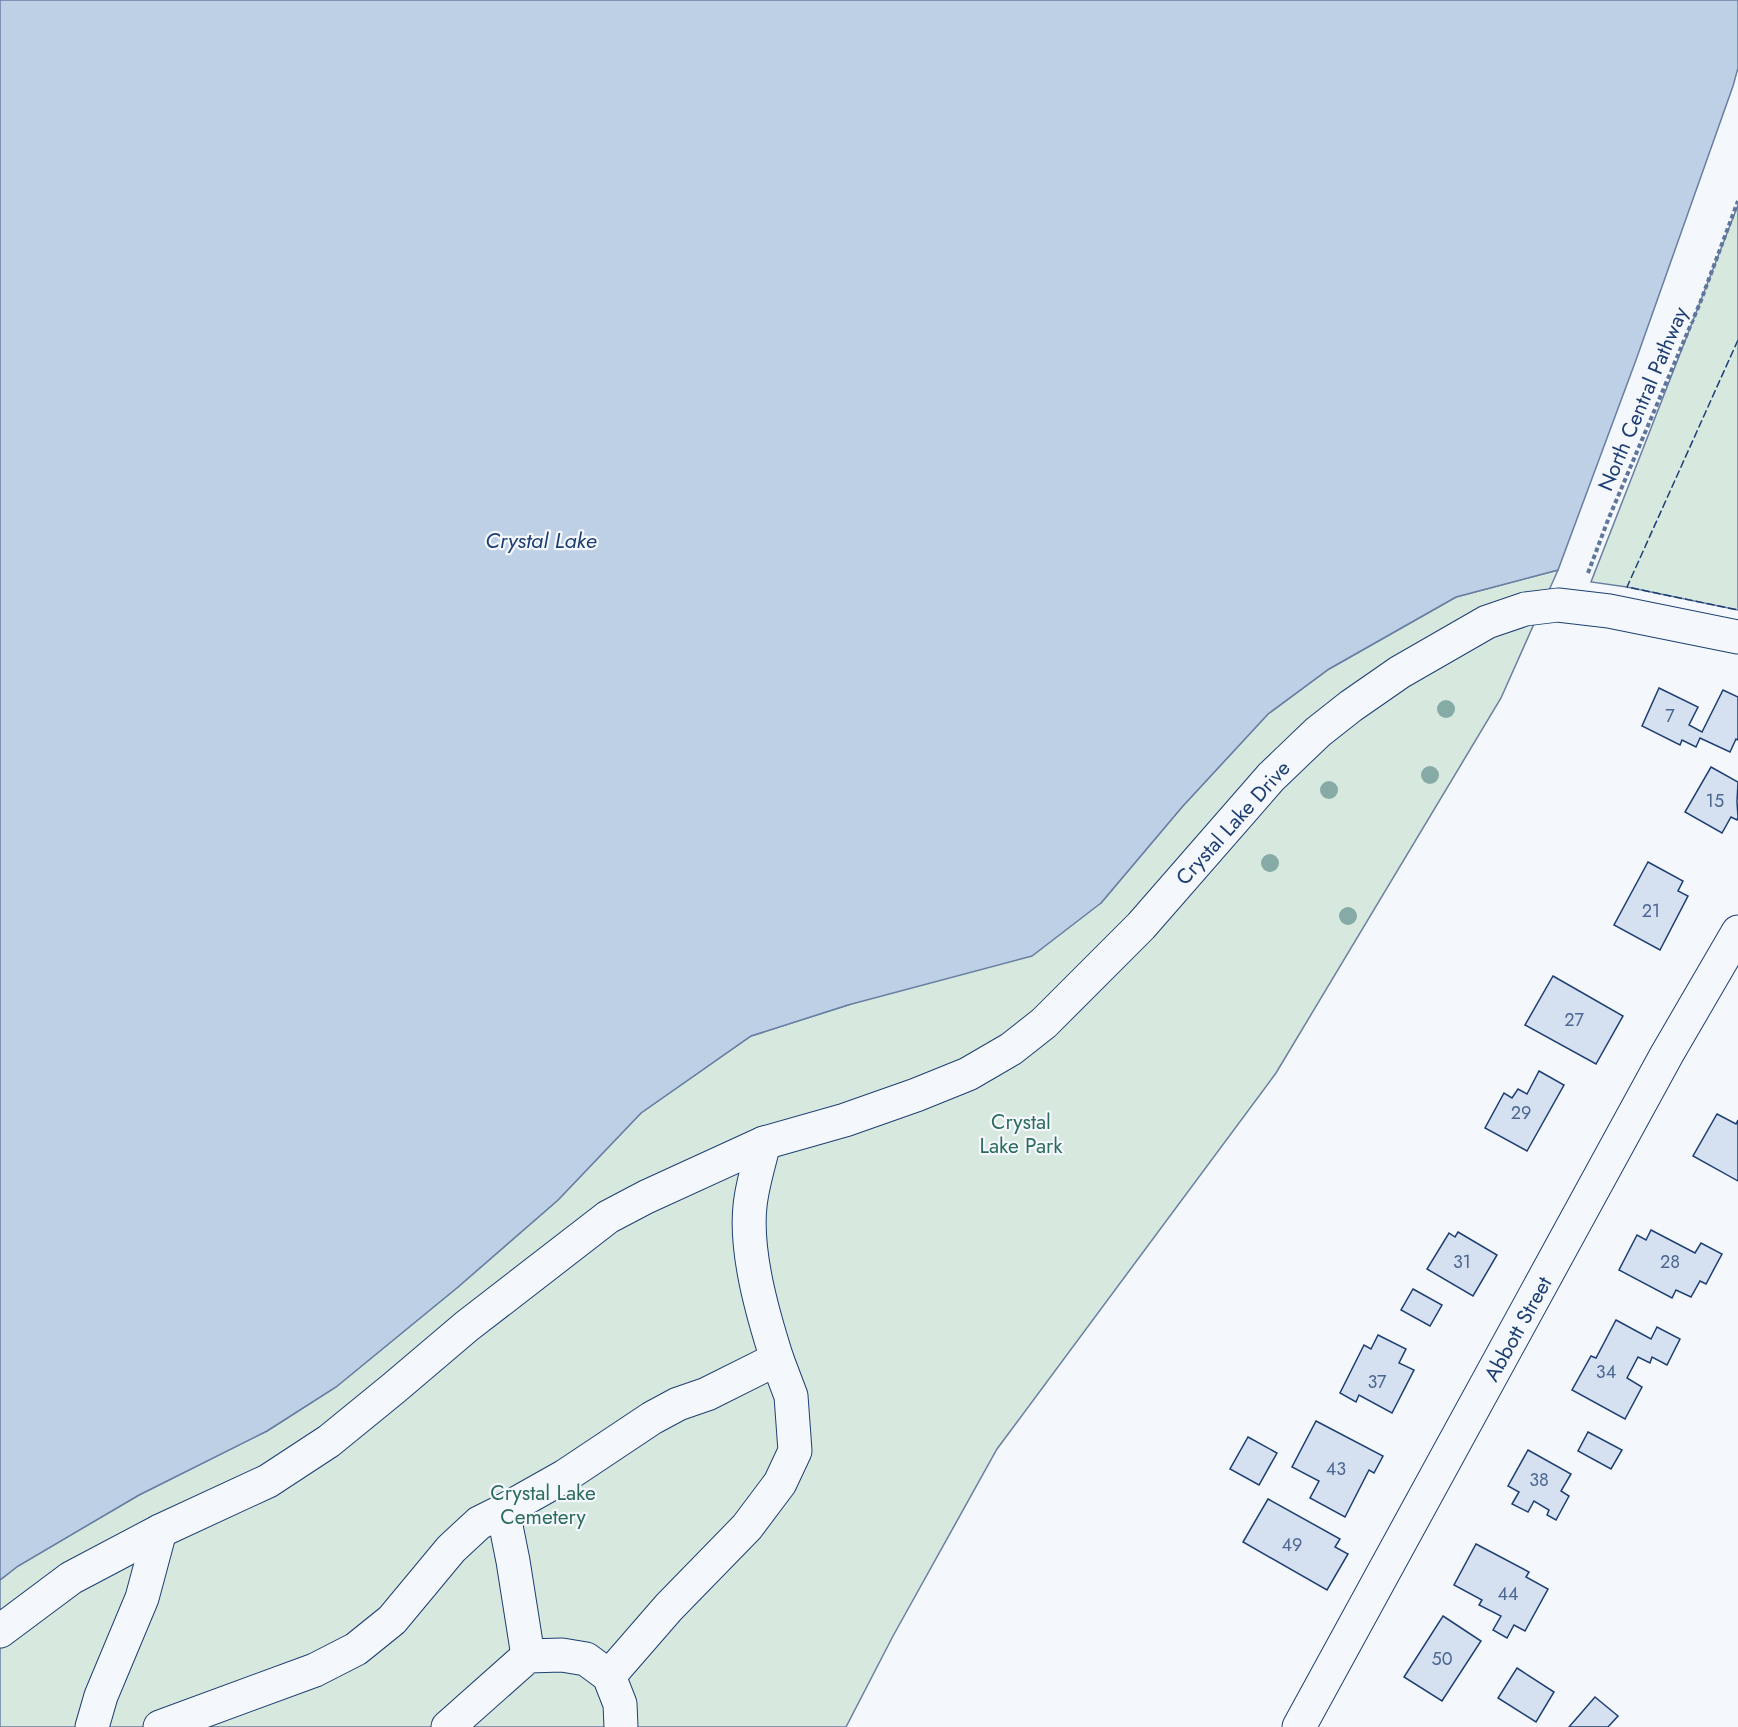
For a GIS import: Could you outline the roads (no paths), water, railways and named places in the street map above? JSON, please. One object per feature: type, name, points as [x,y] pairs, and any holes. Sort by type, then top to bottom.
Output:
[{"type":"street","name":"Crystal Lake Drive","points":[[0,1631],[71,1578],[160,1531],[268,1481],[329,1441],[467,1326],[608,1218],[646,1197],[764,1143],[845,1120],[916,1095],[968,1074],[1011,1049],[1044,1023],[1133,934],[1271,777],[1318,732],[1400,672],[1487,622],[1525,609],[1558,605],[1609,611],[1738,637]]},
{"type":"street","name":"Abbott Street","points":[[1299,1727],[1667,1054],[1738,932]]},
{"type":"street","points":[[609,1676],[669,1607],[747,1527],[780,1482],[795,1451],[791,1396],[763,1313],[749,1238],[750,1206],[764,1143]]},
{"type":"street","points":[[160,1727],[315,1670],[356,1649],[392,1620],[458,1542],[479,1523],[503,1512],[565,1476],[652,1418],[777,1359]]},
{"type":"street","points":[[503,1512],[528,1656]]},
{"type":"street","points":[[92,1727],[101,1696],[142,1598],[160,1531]]},
{"type":"street","points":[[448,1727],[528,1656],[562,1655],[586,1659],[609,1676],[620,1704],[621,1727]]},
{"type":"water","name":"Crystal Lake","points":[[0,0],[1738,0],[1738,68],[1636,360],[1558,570],[1456,597],[1329,669],[1268,714],[1182,807],[1101,903],[1032,956],[848,1005],[751,1036],[641,1113],[558,1200],[458,1287],[336,1387],[267,1431],[139,1495],[18,1566],[0,1580]]},
{"type":"park label","name":"Crystal Lake Park","points":[[1021,1134]]},
{"type":"park label","name":"Crystal Lake Cemetery","points":[[543,1505]]}]
